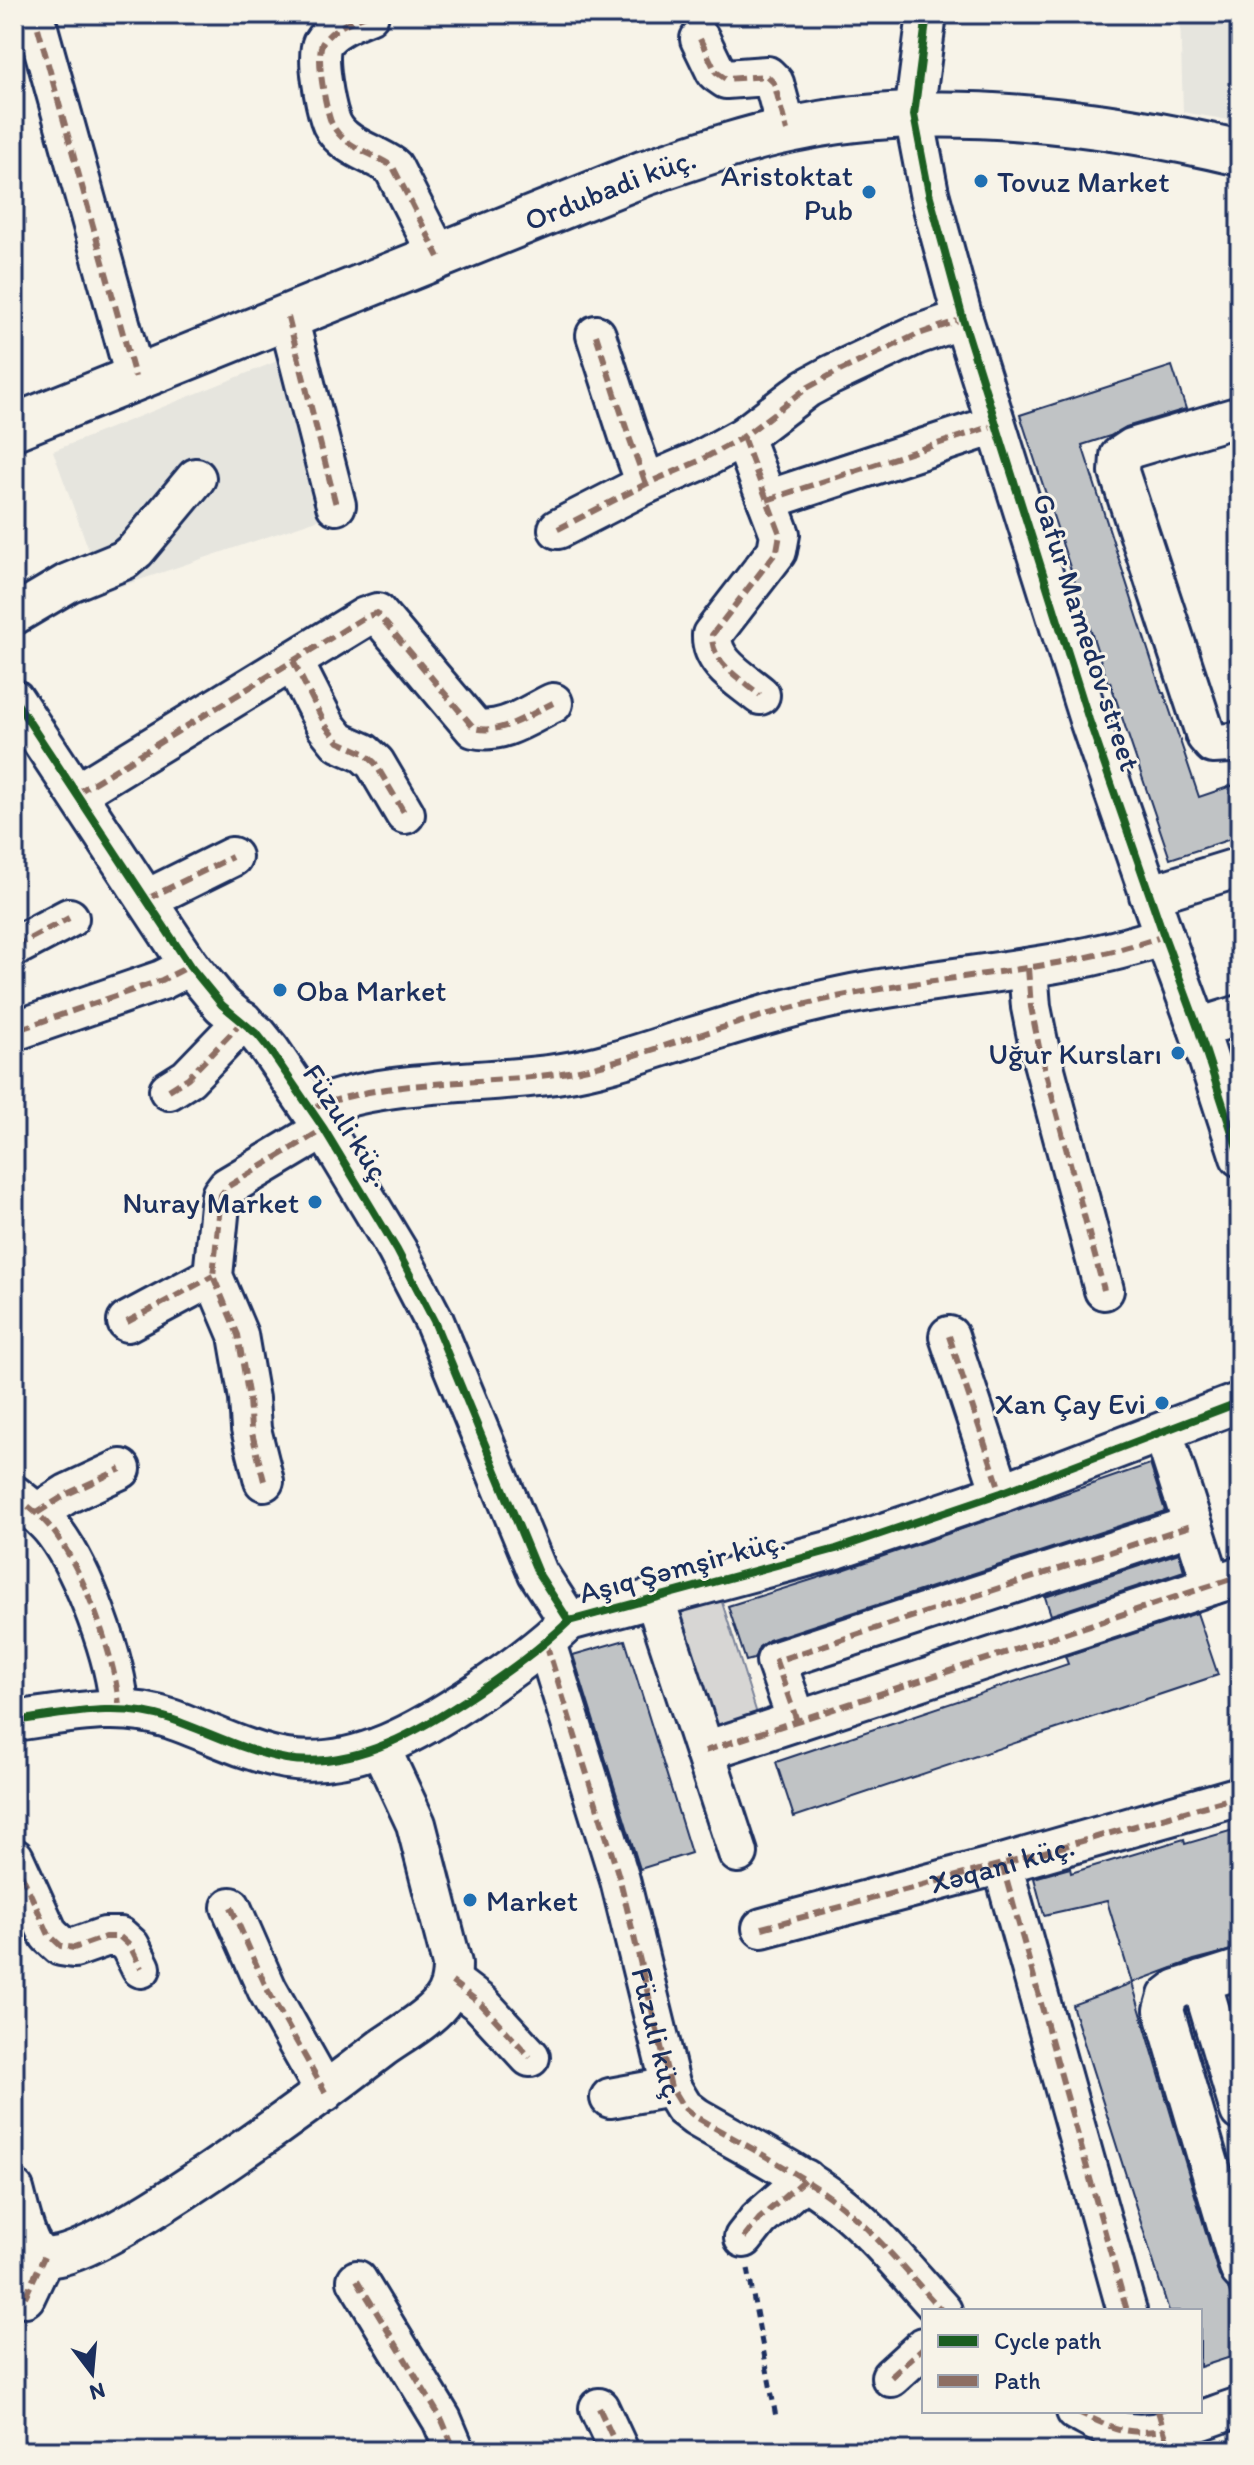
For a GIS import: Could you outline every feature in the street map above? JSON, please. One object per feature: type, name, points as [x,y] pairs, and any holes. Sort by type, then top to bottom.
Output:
[{"type":"main road","name":"Ordubadi küç.","points":[[14,427],[645,173],[748,139],[857,119],[914,115],[1002,117],[1081,125],[1240,153]]},
{"type":"street","points":[[369,14],[332,33],[323,42],[319,55],[330,119],[345,140],[381,157],[393,167],[439,257]]},
{"type":"street","name":"Gafur Mamedov street","points":[[927,14],[914,115],[929,193],[963,319],[1089,720],[1198,1028],[1240,1157]]},
{"type":"street","points":[[38,28],[135,377]]},
{"type":"street","points":[[700,39],[716,72],[726,79],[767,76],[774,83],[787,131]]},
{"type":"street","points":[[288,317],[336,505]]},
{"type":"street","points":[[558,529],[743,437],[807,388],[831,375],[916,335],[963,319]]},
{"type":"street","points":[[596,335],[646,484]]},
{"type":"street","points":[[1240,416],[1132,448],[1120,456],[1119,472],[1206,736],[1213,744],[1240,741]]},
{"type":"street","points":[[767,500],[995,425]]},
{"type":"street","points":[[743,437],[780,534],[777,551],[712,635],[711,648],[719,661],[760,695]]},
{"type":"street","points":[[14,615],[68,583],[124,560],[136,550],[196,478]]},
{"type":"street","points":[[77,793],[365,617],[377,613],[474,728],[487,731],[508,725],[553,703]]},
{"type":"street","points":[[293,661],[326,726],[339,742],[364,753],[375,763],[405,814]]},
{"type":"street","name":"Füzuli küç.","points":[[14,699],[190,966],[222,1005],[243,1021],[270,1050],[317,1119],[414,1279],[434,1321],[538,1573],[558,1632],[671,2087],[683,2107],[696,2117],[805,2179],[842,2206],[940,2309]]},
{"type":"street","points":[[147,899],[232,857]]},
{"type":"street","points":[[1149,895],[1240,867]]},
{"type":"street","points":[[14,947],[69,918]]},
{"type":"street","points":[[264,1481],[251,1429],[238,1335],[213,1276],[221,1195],[227,1187],[317,1119],[335,1099],[368,1091],[565,1073],[633,1056],[771,1013],[842,996],[1102,955],[1164,936]]},
{"type":"street","points":[[16,1027],[162,980],[190,966]]},
{"type":"street","points":[[1028,968],[1031,1007],[1039,1047],[1104,1290]]},
{"type":"street","points":[[1198,1028],[1240,1015]]},
{"type":"street","points":[[169,1090],[188,1078],[243,1021]]},
{"type":"street","points":[[127,1322],[213,1276]]},
{"type":"street","points":[[949,1336],[1001,1493]]},
{"type":"street","name":"Aşıq Şəmşir küç.","points":[[14,1721],[119,1708],[168,1718],[288,1760],[318,1760],[380,1747],[439,1718],[558,1632],[654,1597],[836,1549],[1001,1493],[1240,1402]]},
{"type":"street","points":[[705,1751],[1226,1581],[1193,1525],[1163,1432]]},
{"type":"street","points":[[25,1504],[67,1494],[121,1469]]},
{"type":"street","points":[[25,1504],[54,1532],[79,1574],[113,1666],[119,1708]]},
{"type":"street","points":[[797,1721],[776,1661],[1193,1525]]},
{"type":"street","points":[[654,1597],[738,1853]]},
{"type":"street","points":[[14,2190],[29,2241],[36,2252],[44,2257],[64,2255],[126,2225],[212,2173],[440,2005],[452,1982],[452,1964],[416,1824],[380,1747]]},
{"type":"street","name":"Xəqani küç.","points":[[762,1928],[1240,1796]]},
{"type":"street","points":[[14,1858],[49,1935],[61,1946],[74,1948],[105,1937],[120,1937],[130,1946],[141,1968]]},
{"type":"street","points":[[1002,1864],[1126,2309]]},
{"type":"street","points":[[231,1907],[267,1989],[325,2092]]},
{"type":"street","points":[[1240,1969],[1177,1989],[1168,1996],[1164,2010],[1240,2270]]},
{"type":"street","points":[[1201,1981],[1240,2111]]},
{"type":"street","points":[[452,1982],[481,2004],[530,2057]]},
{"type":"street","points":[[610,2098],[671,2087]]},
{"type":"street","points":[[744,2238],[759,2219],[805,2179]]},
{"type":"street","points":[[25,2297],[44,2257]]},
{"type":"street","points":[[357,2280],[442,2420],[455,2451]]},
{"type":"street","points":[[891,2377],[922,2349]]},
{"type":"street","points":[[1080,2413],[1121,2432],[1145,2433],[1164,2431],[1240,2407]]},
{"type":"street","points":[[599,2408],[619,2451]]},
{"type":"path","points":[[744,2238],[776,2417]]},
{"type":"shaded area","points":[[1180,14],[1240,14],[1240,122],[1183,112]]},
{"type":"shaded area","points":[[285,358],[326,517],[104,592],[53,451]]},
{"type":"shaded area","points":[[721,1599],[757,1714],[710,1729],[672,1614]]},
{"type":"building","points":[[1172,366],[1186,409],[1126,427],[1082,445],[1199,797],[1240,783],[1240,836],[1170,859],[1108,683],[1020,415]]},
{"type":"building","points":[[1150,1464],[1165,1511],[769,1640],[759,1647],[754,1659],[746,1661],[728,1606],[843,1570]]},
{"type":"building","points":[[1179,1553],[1184,1571],[1051,1615],[1045,1597]]},
{"type":"building","points":[[1197,1613],[1218,1675],[794,1817],[776,1762],[1068,1664],[1065,1656]]},
{"type":"building","points":[[625,1640],[691,1853],[640,1869],[573,1655]]},
{"type":"building","points":[[1240,1828],[1240,1948],[1194,1960],[1132,1983],[1107,1901],[1044,1915],[1034,1878],[1070,1868],[1071,1873],[1184,1839],[1185,1844]]},
{"type":"building","points":[[1132,1983],[1219,2276],[1228,2288],[1240,2325],[1240,2354],[1202,2366],[1202,2309],[1168,2309],[1072,2005]]},
{"type":"marked path","points":[[369,14],[336,29],[322,44],[321,69],[328,112],[331,122],[344,139],[393,167],[439,257]]},
{"type":"marked path","points":[[38,28],[135,377]]},
{"type":"marked path","points":[[700,39],[716,72],[726,79],[767,76],[774,83],[787,131]]},
{"type":"marked path","points":[[288,317],[336,505]]},
{"type":"marked path","points":[[558,529],[743,437],[807,388],[831,375],[916,335],[963,319]]},
{"type":"marked path","points":[[596,335],[646,484]]},
{"type":"marked path","points":[[767,500],[995,425]]},
{"type":"marked path","points":[[743,437],[780,534],[777,551],[712,635],[716,654],[722,662],[760,695]]},
{"type":"marked path","points":[[77,793],[365,617],[377,613],[474,728],[505,726],[553,703]]},
{"type":"marked path","points":[[293,661],[326,726],[339,742],[364,753],[375,763],[405,814]]},
{"type":"marked path","points":[[147,899],[232,857]]},
{"type":"marked path","points":[[14,947],[69,918]]},
{"type":"marked path","points":[[311,1109],[340,1099],[402,1087],[575,1071],[820,1001],[1045,965],[1125,948],[1164,936]]},
{"type":"marked path","points":[[20,1029],[162,980],[190,966]]},
{"type":"marked path","points":[[1028,968],[1031,1007],[1039,1047],[1104,1290]]},
{"type":"marked path","points":[[14,1006],[20,1029],[14,1045]]},
{"type":"marked path","points":[[169,1090],[188,1078],[243,1021]]},
{"type":"marked path","points":[[264,1481],[251,1429],[238,1335],[213,1276],[221,1195],[227,1187],[324,1129]]},
{"type":"marked path","points":[[127,1322],[213,1276]]},
{"type":"marked path","points":[[949,1336],[1001,1493]]},
{"type":"marked path","points":[[37,1513],[67,1494],[121,1469]]},
{"type":"marked path","points":[[14,1495],[51,1528],[77,1570],[106,1642],[119,1708]]},
{"type":"marked path","points":[[797,1721],[776,1661],[1193,1525]]},
{"type":"marked path","points":[[705,1751],[1240,1576]]},
{"type":"marked path","points":[[546,1643],[620,1880],[671,2087],[683,2107],[696,2117],[787,2169],[839,2204],[880,2242],[940,2309]]},
{"type":"marked path","points":[[762,1928],[1240,1796]]},
{"type":"marked path","points":[[14,1858],[49,1935],[61,1946],[74,1948],[105,1937],[120,1937],[130,1946],[141,1968]]},
{"type":"marked path","points":[[1002,1864],[1126,2309]]},
{"type":"marked path","points":[[231,1907],[267,1989],[325,2092]]},
{"type":"marked path","points":[[452,1982],[481,2004],[530,2057]]},
{"type":"marked path","points":[[744,2238],[759,2219],[805,2179]]},
{"type":"marked path","points":[[25,2297],[44,2257]]},
{"type":"marked path","points":[[357,2280],[442,2420],[455,2451]]},
{"type":"marked path","points":[[891,2377],[922,2349]]},
{"type":"marked path","points":[[599,2408],[619,2451]]},
{"type":"marked path","points":[[1080,2413],[1128,2431],[1164,2430]]},
{"type":"marked path","points":[[1159,2413],[1170,2451]]},
{"type":"cycle path","points":[[927,14],[914,115],[929,193],[963,319],[1089,720],[1198,1028],[1240,1157]]},
{"type":"cycle path","points":[[14,699],[190,966],[222,1005],[258,1035],[270,1050],[324,1129],[397,1250],[434,1321],[538,1573],[569,1621]]},
{"type":"cycle path","points":[[14,1721],[92,1711],[132,1711],[171,1719],[242,1747],[286,1759],[312,1761],[363,1752],[388,1744],[435,1720],[490,1684],[569,1621],[836,1549],[1001,1493],[1240,1402]]},
{"type":"place","name":"Tovuz Market","points":[[981,181]]},
{"type":"place","name":"Aristoktat Pub","points":[[869,192]]},
{"type":"place","name":"Oba Market","points":[[280,990]]},
{"type":"place","name":"Uğur Kursları","points":[[1178,1053]]},
{"type":"place","name":"Nuray Market","points":[[315,1202]]},
{"type":"place","name":"Xan Çay Evi","points":[[1162,1403]]},
{"type":"place","name":"Market","points":[[470,1900]]}]
